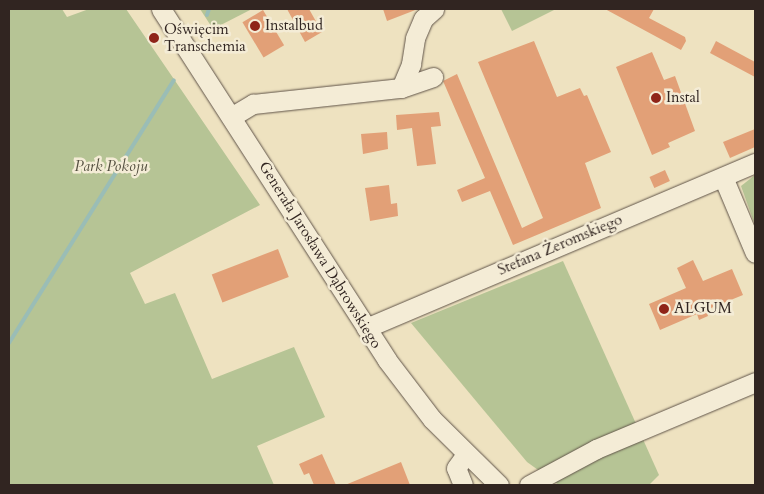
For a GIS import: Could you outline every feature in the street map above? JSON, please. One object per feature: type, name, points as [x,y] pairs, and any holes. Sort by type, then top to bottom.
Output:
[{"type":"street","name":"Generała Jarosława Dąbrowskiego","points":[[162,9],[366,328],[426,411],[466,454],[499,485]]},
{"type":"street","points":[[401,88],[411,64],[414,38],[423,19],[434,9]]},
{"type":"street","points":[[231,117],[253,104],[401,88],[433,77]]},
{"type":"street","name":"Stefana Żeromskiego","points":[[366,328],[755,163]]},
{"type":"street","points":[[723,177],[755,253]]},
{"type":"street","points":[[529,485],[596,449],[755,382]]},
{"type":"street","points":[[463,485],[456,468],[466,454]]},
{"type":"green space","name":"Park Pokoju","points":[[9,9],[62,9],[67,17],[89,9],[126,9],[260,205],[130,273],[145,304],[175,293],[212,379],[294,347],[325,417],[257,446],[274,485],[9,485]]},
{"type":"green space","points":[[200,9],[252,9],[213,29]]},
{"type":"green space","points":[[501,9],[556,9],[512,31]]},
{"type":"green space","points":[[755,175],[755,225],[741,186]]},
{"type":"green space","points":[[563,261],[659,475],[649,485],[559,485],[527,462],[411,323]]},
{"type":"building","points":[[287,9],[309,9],[322,32],[305,42]]},
{"type":"building","points":[[383,9],[418,9],[387,21]]},
{"type":"building","points":[[605,9],[654,9],[649,18],[685,37],[686,41],[681,50]]},
{"type":"building","points":[[263,10],[284,45],[264,58],[242,22]]},
{"type":"building","points":[[534,41],[557,97],[580,88],[584,96],[587,95],[611,152],[585,163],[601,208],[513,245],[490,191],[462,202],[457,190],[485,178],[443,81],[457,74],[522,228],[543,218],[478,62]]},
{"type":"building","points":[[716,41],[755,62],[755,77],[710,53]]},
{"type":"building","name":"Instal","points":[[652,52],[664,80],[675,76],[695,131],[668,143],[670,147],[652,155],[616,67]]},
{"type":"building","points":[[439,112],[441,126],[431,127],[436,164],[417,166],[412,128],[397,130],[396,115]]},
{"type":"building","points":[[755,129],[755,147],[730,158],[723,142]]},
{"type":"building","points":[[387,132],[388,149],[363,154],[361,134]]},
{"type":"building","points":[[665,170],[670,181],[654,188],[649,177]]},
{"type":"building","points":[[389,185],[391,204],[397,203],[398,216],[370,221],[365,188]]},
{"type":"building","points":[[278,249],[289,277],[222,302],[212,274]]},
{"type":"building","points":[[693,260],[703,281],[732,269],[743,295],[706,310],[708,316],[699,320],[697,314],[660,330],[649,304],[686,288],[677,268]]},
{"type":"building","points":[[322,454],[336,485],[314,485],[309,473],[304,475],[299,464]]},
{"type":"building","points":[[401,462],[410,485],[345,485]]},
{"type":"waterway","points":[[207,15],[209,9]]},
{"type":"waterway","points":[[9,343],[174,80]]},
{"type":"place","name":"Instalbud","points":[[255,26]]},
{"type":"place","name":"Oświęcim Transchemia","points":[[154,38]]},
{"type":"place","name":"Instal","points":[[656,98]]},
{"type":"place","name":"ALGUM","points":[[664,309]]}]
